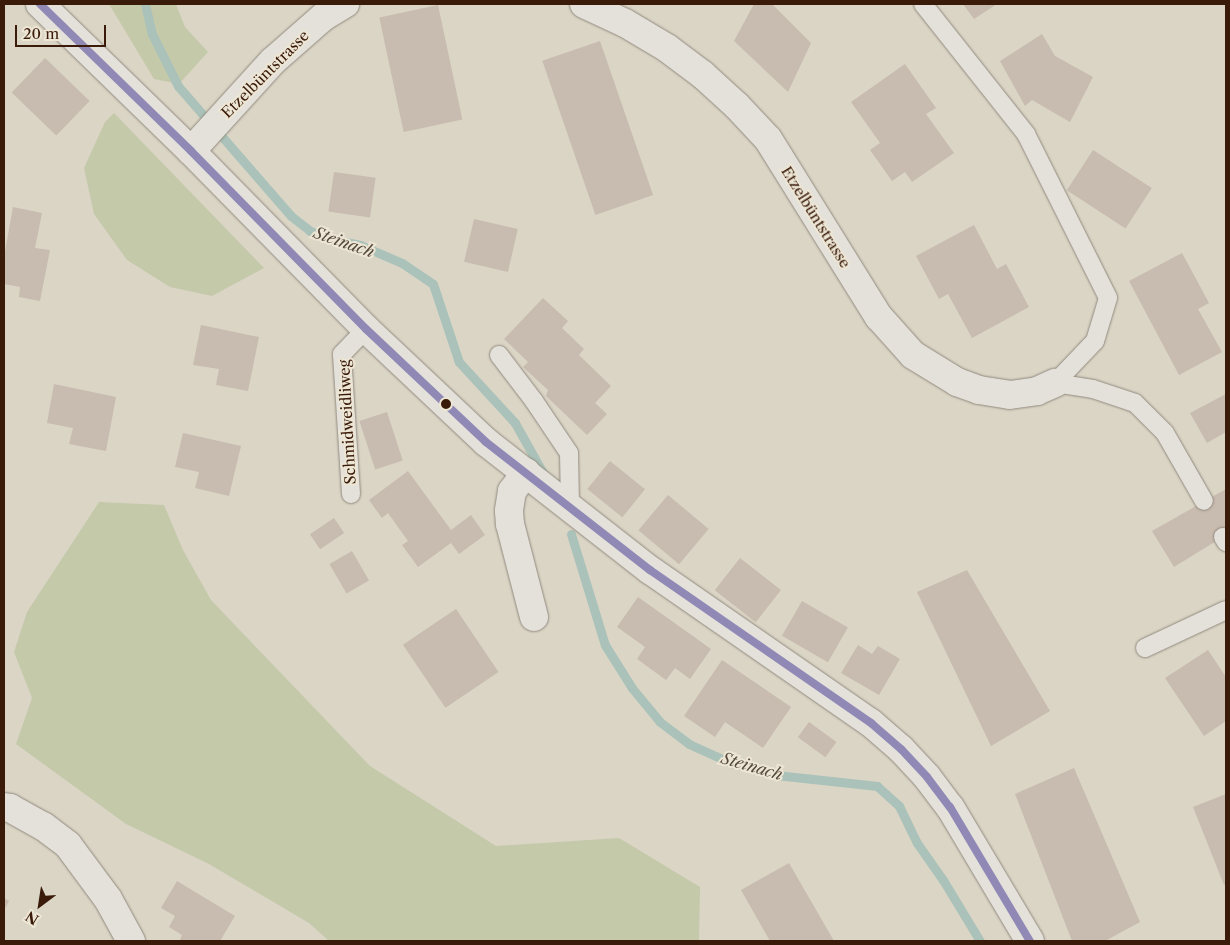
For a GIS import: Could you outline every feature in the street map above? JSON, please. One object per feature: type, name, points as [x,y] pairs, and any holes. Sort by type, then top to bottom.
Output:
[{"type":"street","points":[[40,4],[199,143],[366,329],[469,427],[650,570],[863,717],[901,749],[927,777],[950,808],[1030,941]]},
{"type":"street","name":"Etzelbüntstrasse","points":[[199,143],[292,44],[323,17],[345,4]]},
{"type":"street","name":"Etzelbüntstrasse","points":[[584,4],[625,23],[667,48],[703,75],[737,106],[768,139],[879,317],[913,356],[957,382],[979,390],[1010,395],[1037,391],[1055,383]]},
{"type":"street","points":[[528,474],[512,491],[509,511],[510,524],[534,617]]},
{"type":"street","points":[[4,806],[43,826],[68,845],[108,899],[130,941]]},
{"type":"lane","name":"Etzelbüntstrasse","points":[[923,4],[1026,134],[1108,298],[1095,341],[1055,383]]},
{"type":"lane","name":"Schmidweidliweg","points":[[351,494],[342,354],[366,329]]},
{"type":"lane","points":[[499,355],[534,401],[569,453],[570,506]]},
{"type":"lane","name":"Etzelbüntstrasse","points":[[1055,383],[1093,389],[1135,403],[1165,432],[1204,501]]},
{"type":"lane","points":[[1145,648],[1226,610]]},
{"type":"green space","points":[[109,4],[176,4],[185,27],[208,52],[179,84],[154,79]]},
{"type":"green space","points":[[114,113],[264,268],[212,296],[170,287],[127,260],[94,214],[84,168],[105,122]]},
{"type":"green space","points":[[99,502],[164,505],[183,550],[211,600],[370,766],[496,846],[619,838],[700,887],[699,940],[329,941],[309,923],[209,864],[126,824],[16,744],[32,698],[14,652],[27,612]]},
{"type":"building","points":[[754,4],[772,4],[811,43],[788,92],[734,41]]},
{"type":"building","points":[[963,4],[997,4],[974,19]]},
{"type":"building","points":[[438,5],[462,119],[404,132],[379,17]]},
{"type":"building","points":[[1042,34],[1055,56],[1093,77],[1070,122],[1032,100],[1025,106],[1000,61]]},
{"type":"building","points":[[600,41],[653,195],[595,215],[542,61]]},
{"type":"building","points":[[45,58],[90,101],[56,136],[12,93]]},
{"type":"building","points":[[905,64],[936,108],[926,114],[954,153],[912,182],[905,172],[892,181],[870,150],[880,143],[851,102]]},
{"type":"building","points":[[1093,150],[1152,188],[1126,228],[1067,190]]},
{"type":"building","points":[[334,172],[376,178],[370,217],[328,212]]},
{"type":"building","points":[[13,207],[42,213],[35,248],[50,250],[40,301],[19,297],[20,287],[4,284],[4,257]]},
{"type":"building","points":[[474,219],[518,229],[508,272],[464,262]]},
{"type":"building","points":[[974,225],[997,269],[1006,264],[1029,307],[972,338],[948,294],[939,299],[916,256]]},
{"type":"building","points":[[1182,253],[1209,303],[1198,309],[1222,352],[1179,375],[1129,281]]},
{"type":"building","points":[[543,298],[568,321],[562,328],[584,349],[579,355],[611,386],[595,403],[607,414],[587,435],[546,396],[548,390],[523,367],[528,362],[504,339]]},
{"type":"building","points":[[201,325],[259,337],[248,391],[216,385],[219,369],[193,365]]},
{"type":"building","points":[[54,384],[116,397],[106,451],[69,444],[73,428],[47,423]]},
{"type":"building","points":[[1226,394],[1226,432],[1207,443],[1190,413]]},
{"type":"building","points":[[387,412],[403,461],[375,469],[359,421]]},
{"type":"building","points":[[183,433],[241,446],[229,496],[195,488],[199,472],[175,467]]},
{"type":"building","points":[[610,461],[645,489],[622,517],[587,489]]},
{"type":"building","points":[[408,471],[451,530],[471,515],[485,535],[459,554],[451,543],[418,567],[402,545],[408,541],[388,513],[382,518],[369,500]]},
{"type":"building","points":[[1226,489],[1226,535],[1174,567],[1152,531]]},
{"type":"building","points":[[668,495],[709,529],[679,564],[638,530]]},
{"type":"building","points":[[334,518],[344,533],[320,549],[310,534]]},
{"type":"building","points":[[352,551],[369,580],[346,593],[329,564]]},
{"type":"building","points":[[740,558],[781,590],[756,622],[715,590]]},
{"type":"building","points":[[967,570],[1050,711],[991,746],[917,592]]},
{"type":"building","points":[[638,597],[711,649],[690,679],[675,668],[666,680],[637,659],[645,647],[617,627]]},
{"type":"building","points":[[802,601],[848,628],[828,662],[782,636]]},
{"type":"building","points":[[456,609],[498,672],[445,708],[403,645]]},
{"type":"building","points":[[858,645],[872,654],[878,646],[900,659],[879,695],[841,673]]},
{"type":"building","points":[[1208,650],[1226,677],[1226,721],[1204,736],[1165,678]]},
{"type":"building","points":[[722,660],[791,707],[763,748],[725,722],[715,737],[684,716]]},
{"type":"building","points":[[809,722],[837,742],[825,757],[798,737]]},
{"type":"building","points":[[1074,768],[1140,922],[1105,941],[1072,941],[1015,794]]},
{"type":"building","points":[[1226,794],[1226,884],[1224,885],[1193,807]]},
{"type":"building","points":[[789,863],[834,941],[770,941],[741,890]]},
{"type":"building","points":[[177,881],[235,916],[220,941],[182,941],[180,940],[182,935],[169,927],[175,916],[161,908]]},
{"type":"building","points":[[4,898],[9,901],[4,910]]},
{"type":"waterway","name":"Steinach","points":[[145,4],[152,34],[178,86],[291,216],[310,231],[330,239],[360,245],[402,263],[433,284],[459,362],[515,423],[543,473]]},
{"type":"waterway","name":"Steinach","points":[[571,534],[605,645],[632,688],[660,722],[689,744],[731,763],[776,775],[877,786],[899,806],[917,843],[943,880],[980,941]]},
{"type":"transit line","points":[[40,4],[191,151],[366,329],[486,442],[650,570],[871,723],[901,749],[927,777],[950,807],[1030,941]]}]
